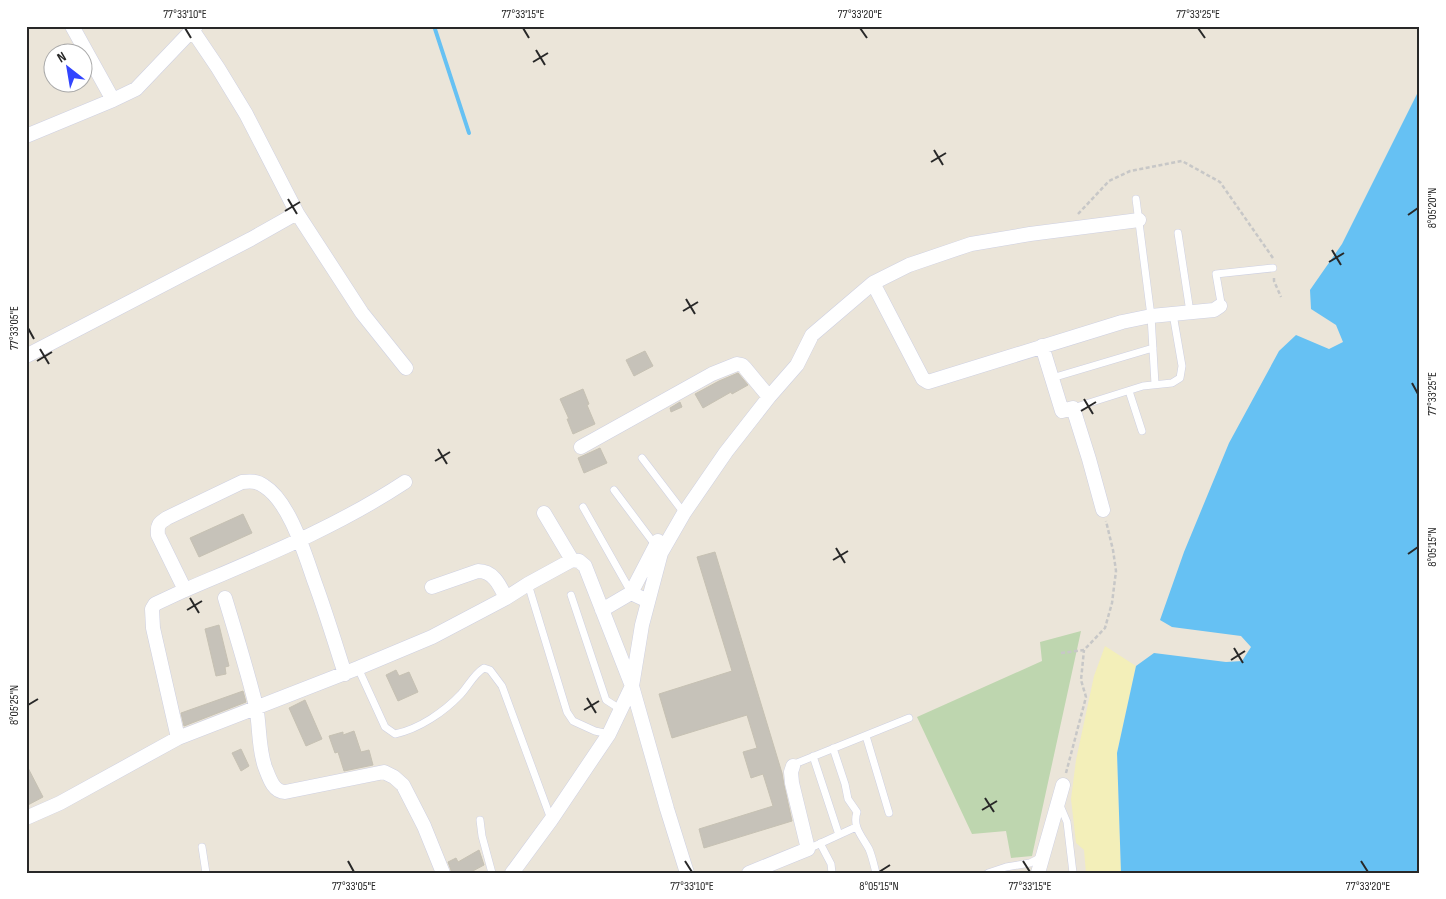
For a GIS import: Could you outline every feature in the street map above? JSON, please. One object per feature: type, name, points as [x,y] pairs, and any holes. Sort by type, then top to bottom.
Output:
[{"type":"street","points":[[72,26],[113,100]]},
{"type":"street","points":[[26,136],[136,89],[194,28],[246,114],[297,213],[362,313],[406,368]]},
{"type":"street","points":[[26,356],[251,239],[297,213]]},
{"type":"street","points":[[681,509],[796,365],[812,335],[874,283],[909,265],[972,244],[1057,230],[1139,220]]},
{"type":"street","points":[[874,283],[925,382],[932,382],[1122,322],[1151,316],[1214,310],[1220,306]]},
{"type":"street","points":[[1042,346],[1062,410],[1073,408],[1103,510]]},
{"type":"street","points":[[581,447],[712,374],[737,364],[745,368],[769,397]]},
{"type":"street","points":[[602,610],[631,593],[703,471]]},
{"type":"street","points":[[185,590],[158,535],[160,522],[242,482],[254,481],[265,486],[278,499],[300,541],[326,613],[345,674]]},
{"type":"street","points":[[178,738],[154,628],[152,609],[155,604],[300,541],[354,513],[405,482]]},
{"type":"street","points":[[544,513],[572,560]]},
{"type":"street","points":[[512,873],[551,820],[609,734],[632,686],[642,625],[658,549]]},
{"type":"street","points":[[26,818],[60,803],[178,738],[345,674],[432,637],[572,560],[579,561],[585,566],[632,686],[687,873]]},
{"type":"street","points":[[432,587],[478,571],[484,571],[496,579],[506,598]]},
{"type":"street","points":[[631,593],[648,601]]},
{"type":"street","points":[[225,598],[256,708],[261,752],[275,788],[280,792],[285,792],[384,772],[389,774],[403,785],[424,826],[443,873]]},
{"type":"street","points":[[749,873],[814,846],[792,782],[791,772],[793,766]]},
{"type":"street","points":[[1038,873],[1063,785]]},
{"type":"lane","points":[[1136,199],[1151,316],[1155,384]]},
{"type":"lane","points":[[1178,233],[1190,312]]},
{"type":"lane","points":[[1220,306],[1216,274],[1274,268]]},
{"type":"lane","points":[[1073,408],[1143,386],[1172,383],[1180,378],[1182,366],[1173,314]]},
{"type":"lane","points":[[1052,378],[1153,348]]},
{"type":"lane","points":[[1129,391],[1142,431]]},
{"type":"lane","points":[[642,458],[681,509]]},
{"type":"lane","points":[[614,490],[658,549]]},
{"type":"lane","points":[[583,508],[631,593]]},
{"type":"lane","points":[[528,584],[567,712],[573,721],[595,731],[609,734]]},
{"type":"lane","points":[[571,595],[606,700],[620,709]]},
{"type":"lane","points":[[358,668],[385,727],[395,734],[416,727],[442,711],[460,694],[479,671],[484,668],[490,670],[502,686],[551,820]]},
{"type":"lane","points":[[793,766],[813,756],[909,718]]},
{"type":"lane","points":[[866,736],[889,813]]},
{"type":"lane","points":[[833,748],[846,784],[848,799],[857,812],[855,817],[856,827],[869,850],[876,873]]},
{"type":"lane","points":[[813,756],[839,835]]},
{"type":"lane","points":[[1058,803],[1067,822],[1073,873]]},
{"type":"lane","points":[[480,820],[482,836],[492,873]]},
{"type":"lane","points":[[832,873],[830,864],[814,846],[856,827]]},
{"type":"lane","points":[[202,847],[206,873]]},
{"type":"lane","points":[[988,873],[1006,867],[1030,863],[1044,856]]},
{"type":"path","points":[[1057,230],[1073,220],[1110,181],[1130,171],[1182,161],[1220,182],[1273,258],[1274,281],[1282,297]]},
{"type":"path","points":[[1063,785],[1086,697],[1081,680],[1084,650],[1105,628],[1112,603],[1116,571],[1103,510]]},
{"type":"path","points":[[1061,653],[1084,650]]},
{"type":"sand","points":[[1105,646],[1136,666],[1117,753],[1121,873],[1086,873],[1084,850],[1076,843],[1071,799],[1076,760],[1094,676]]},
{"type":"green space","points":[[1081,631],[1032,856],[1011,858],[1006,831],[972,834],[917,717],[1042,661],[1040,642]]},
{"type":"water","points":[[1420,88],[1420,873],[1121,873],[1117,753],[1136,666],[1154,653],[1226,662],[1242,661],[1251,647],[1241,636],[1172,627],[1160,620],[1184,552],[1229,443],[1279,351],[1296,335],[1329,349],[1343,342],[1336,325],[1311,309],[1310,290],[1342,244]]},
{"type":"building","points":[[645,351],[653,366],[634,376],[626,360]]},
{"type":"building","points":[[738,373],[748,385],[732,394],[731,392],[703,408],[695,394]]},
{"type":"building","points":[[583,389],[595,424],[573,434],[560,399]]},
{"type":"building","points":[[680,402],[682,407],[671,412],[670,408]]},
{"type":"building","points":[[600,448],[607,463],[584,473],[578,458]]},
{"type":"building","points":[[243,514],[252,533],[199,557],[190,538]]},
{"type":"building","points":[[715,552],[782,773],[792,821],[704,848],[699,829],[773,806],[763,774],[751,778],[743,752],[757,748],[747,715],[672,738],[659,694],[732,671],[697,557]]},
{"type":"building","points":[[219,625],[229,666],[225,667],[226,674],[216,676],[205,629]]},
{"type":"building","points":[[396,670],[399,676],[409,672],[418,692],[398,701],[386,675]]},
{"type":"building","points":[[243,691],[246,702],[184,726],[181,713]]},
{"type":"building","points":[[305,700],[322,739],[306,746],[289,708]]},
{"type":"building","points":[[354,731],[361,752],[369,750],[373,765],[344,771],[338,752],[335,753],[329,736],[343,732],[343,735]]},
{"type":"building","points":[[241,749],[249,766],[241,771],[232,753]]},
{"type":"building","points":[[26,764],[43,797],[26,806]]},
{"type":"building","points":[[479,850],[484,865],[469,873],[452,873],[448,862],[456,858],[458,862]]},
{"type":"waterway","points":[[434,26],[469,133]]}]
